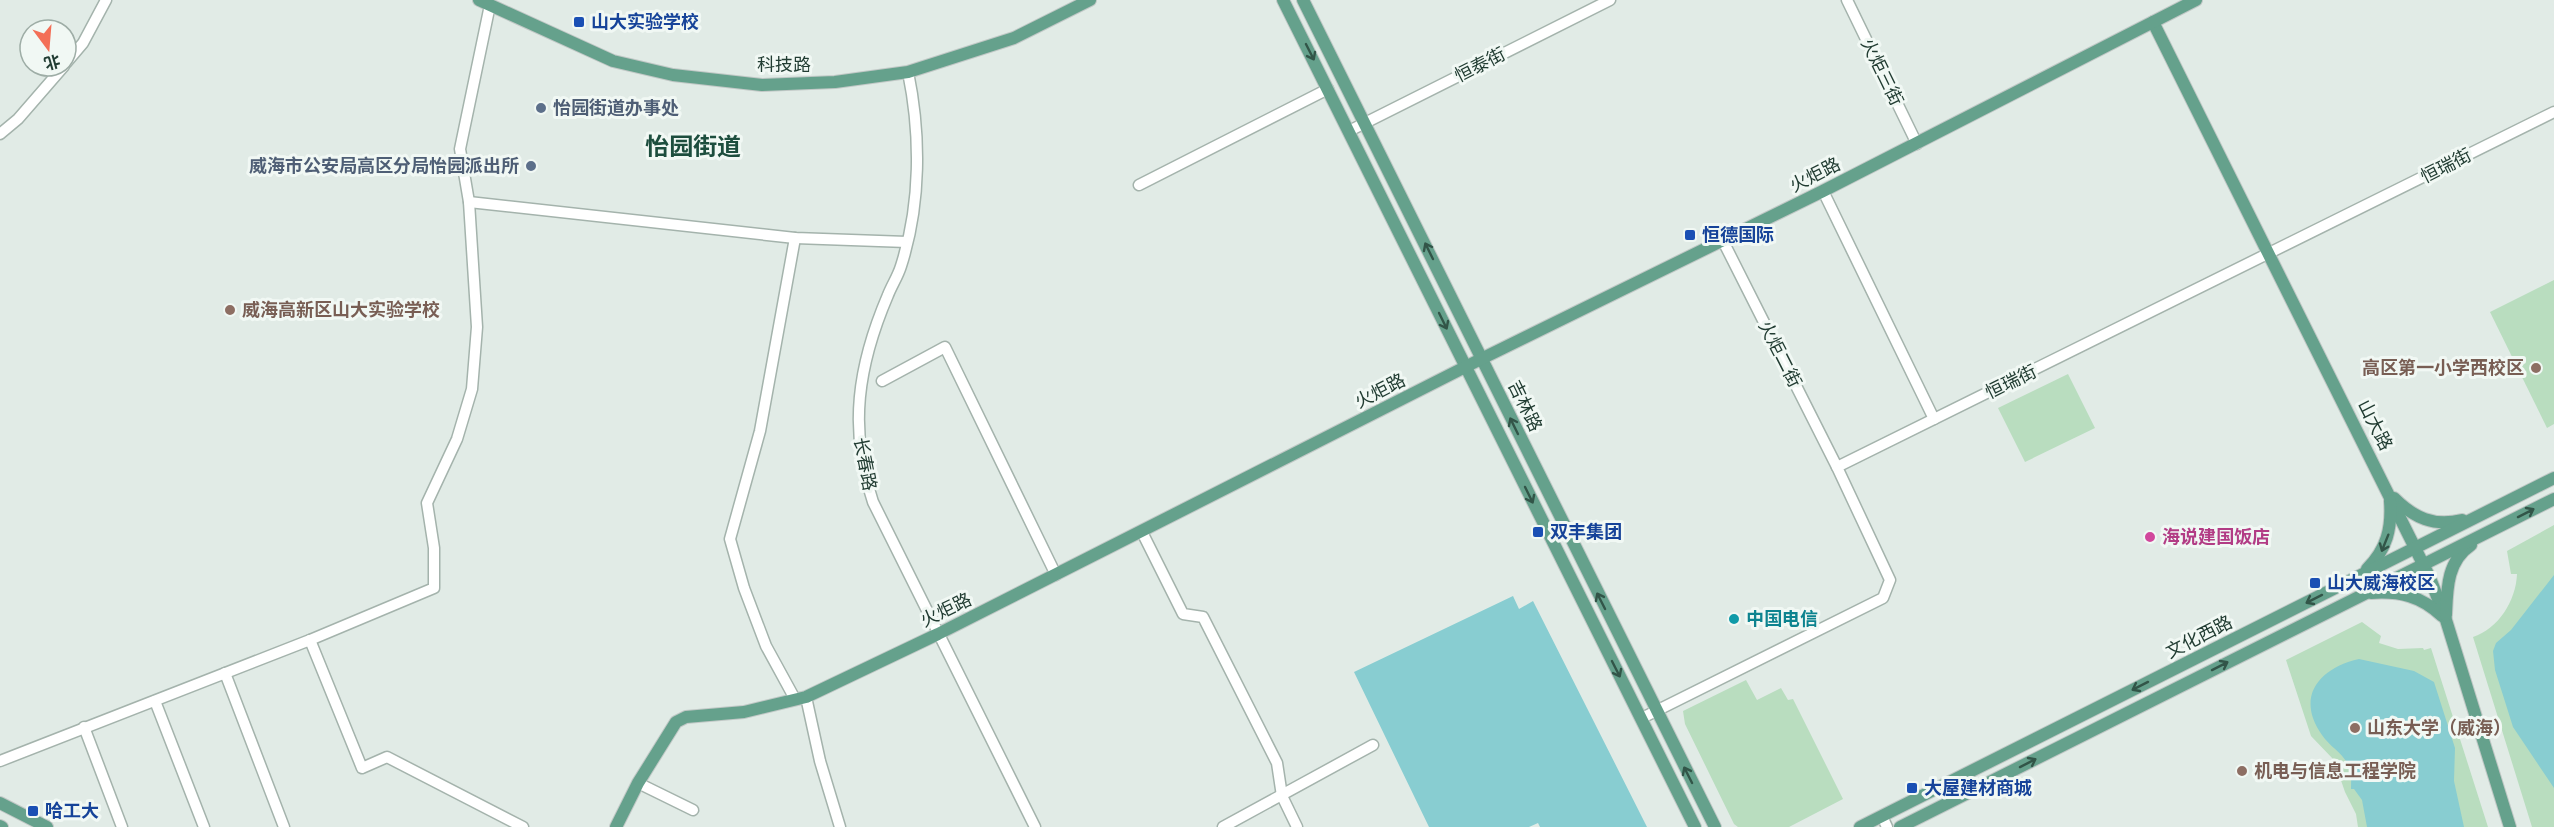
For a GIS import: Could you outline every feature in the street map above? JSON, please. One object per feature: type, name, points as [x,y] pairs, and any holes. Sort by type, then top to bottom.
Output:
[{"type":"main road","name":"科技路","points":[[485,3],[613,61],[672,75],[762,85],[835,82],[908,72],[1014,38],[1090,0]]},
{"type":"main road","name":"吉林路","points":[[1283,0],[1695,827]]},
{"type":"main road","name":"吉林路","points":[[1303,0],[1366,122],[1481,359],[1715,827]]},
{"type":"main road","name":"火炬路","points":[[616,827],[638,783],[676,722],[686,717],[744,712],[801,698],[938,634],[1481,359],[1723,242],[2196,0]]},
{"type":"main road","name":"山大路","points":[[2153,22],[2416,548],[2446,620],[2510,827]]},
{"type":"main road","name":"文化西路","points":[[1860,827],[1885,821],[2554,478]]},
{"type":"main road","points":[[2389,493],[2409,512],[2435,523],[2460,521],[2487,512]]},
{"type":"main road","points":[[2352,580],[2368,569],[2383,551],[2389,534],[2389,493]]},
{"type":"main road","name":"文化西路","points":[[1900,827],[2554,499]]},
{"type":"main road","points":[[2446,620],[2448,579],[2456,559],[2466,548],[2492,529]]},
{"type":"main road","points":[[2363,594],[2403,593],[2420,599],[2446,620]]},
{"type":"main road","points":[[0,803],[32,823],[47,827]]},
{"type":"street","points":[[78,49],[106,0]]},
{"type":"street","name":"恒泰街","points":[[1349,131],[1610,0]]},
{"type":"street","name":"火炬三街","points":[[1847,0],[1917,144]]},
{"type":"street","points":[[0,760],[225,674],[434,588],[434,548],[427,503],[457,439],[473,379],[477,327],[469,202],[460,149],[485,3]]},
{"type":"street","name":"长春路","points":[[908,72],[916,109],[918,145],[916,182],[901,267],[888,295],[862,369],[858,439],[862,471],[873,502],[1035,827]]},
{"type":"street","points":[[0,134],[18,119],[54,78]]},
{"type":"street","points":[[1139,184],[1328,89]]},
{"type":"street","name":"恒瑞街","points":[[1837,467],[2554,112]]},
{"type":"street","points":[[1823,191],[1934,419]]},
{"type":"street","points":[[469,202],[795,238],[907,242]]},
{"type":"street","points":[[795,238],[760,431],[730,539],[744,588],[766,646],[801,698],[840,827]]},
{"type":"street","name":"火炬二街","points":[[1723,242],[1837,467]]},
{"type":"street","points":[[882,381],[945,346],[1056,575]]},
{"type":"street","points":[[1642,718],[1883,598],[1890,580],[1837,467]]},
{"type":"street","points":[[1142,532],[1183,614],[1203,617],[1277,763],[1282,796],[1296,827]]},
{"type":"street","points":[[310,640],[362,768],[387,757],[523,827]]},
{"type":"street","points":[[225,674],[284,827]]},
{"type":"street","points":[[155,701],[204,827]]},
{"type":"street","points":[[84,727],[122,827]]},
{"type":"street","points":[[1223,827],[1373,745]]},
{"type":"street","points":[[638,783],[693,810]]},
{"type":"green space","name":"高区第一小学西校区","points":[[2554,280],[2554,424],[2547,428],[2490,312]]},
{"type":"green space","points":[[2068,374],[2095,428],[2025,462],[1998,408]]},
{"type":"green space","points":[[2554,525],[2554,827],[2532,827],[2473,637],[2498,621],[2513,594],[2517,574],[2511,574],[2507,551]]},
{"type":"green space","points":[[2362,622],[2381,636],[2379,643],[2398,649],[2431,648],[2488,827],[2358,827],[2356,814],[2345,792],[2334,760],[2311,736],[2286,660]]},
{"type":"green space","points":[[1746,680],[1757,700],[1781,688],[1788,700],[1793,699],[1843,799],[1789,827],[1738,827],[1734,824],[1685,724],[1683,711]]},
{"type":"water","points":[[2554,575],[2554,788],[2513,727],[2495,670],[2493,651],[2496,643],[2511,630]]},
{"type":"water","points":[[1513,596],[1519,609],[1533,601],[1647,827],[1540,827],[1538,823],[1529,827],[1429,827],[1354,672]]},
{"type":"water","points":[[2359,659],[2414,671],[2434,682],[2455,748],[2454,781],[2464,827],[2367,827],[2362,800],[2354,789],[2351,789],[2349,766],[2322,735],[2314,721],[2311,708],[2311,697],[2315,686],[2323,677],[2345,663]]},
{"type":"place","name":"山大实验学校","points":[[579,22]]},
{"type":"place","name":"怡园街道办事处","points":[[541,108]]},
{"type":"place","name":"威海市公安局高区分局怡园派出所","points":[[531,166]]},
{"type":"place","name":"恒德国际","points":[[1690,235]]},
{"type":"place","name":"威海高新区山大实验学校","points":[[230,310]]},
{"type":"place","name":"高区第一小学西校区","points":[[2536,368]]},
{"type":"place","name":"双丰集团","points":[[1538,532]]},
{"type":"place","name":"海说建国饭店","points":[[2150,537]]},
{"type":"place","name":"山大威海校区","points":[[2315,583]]},
{"type":"place","name":"中国电信","points":[[1734,619]]},
{"type":"place","name":"山东大学（威海）","points":[[2355,728]]},
{"type":"place","name":"机电与信息工程学院","points":[[2242,771]]},
{"type":"place","name":"大屋建材商城","points":[[1912,788]]},
{"type":"place","name":"哈工大","points":[[33,811]]},
{"type":"district","name":"怡园街道","points":[[693,147]]}]
